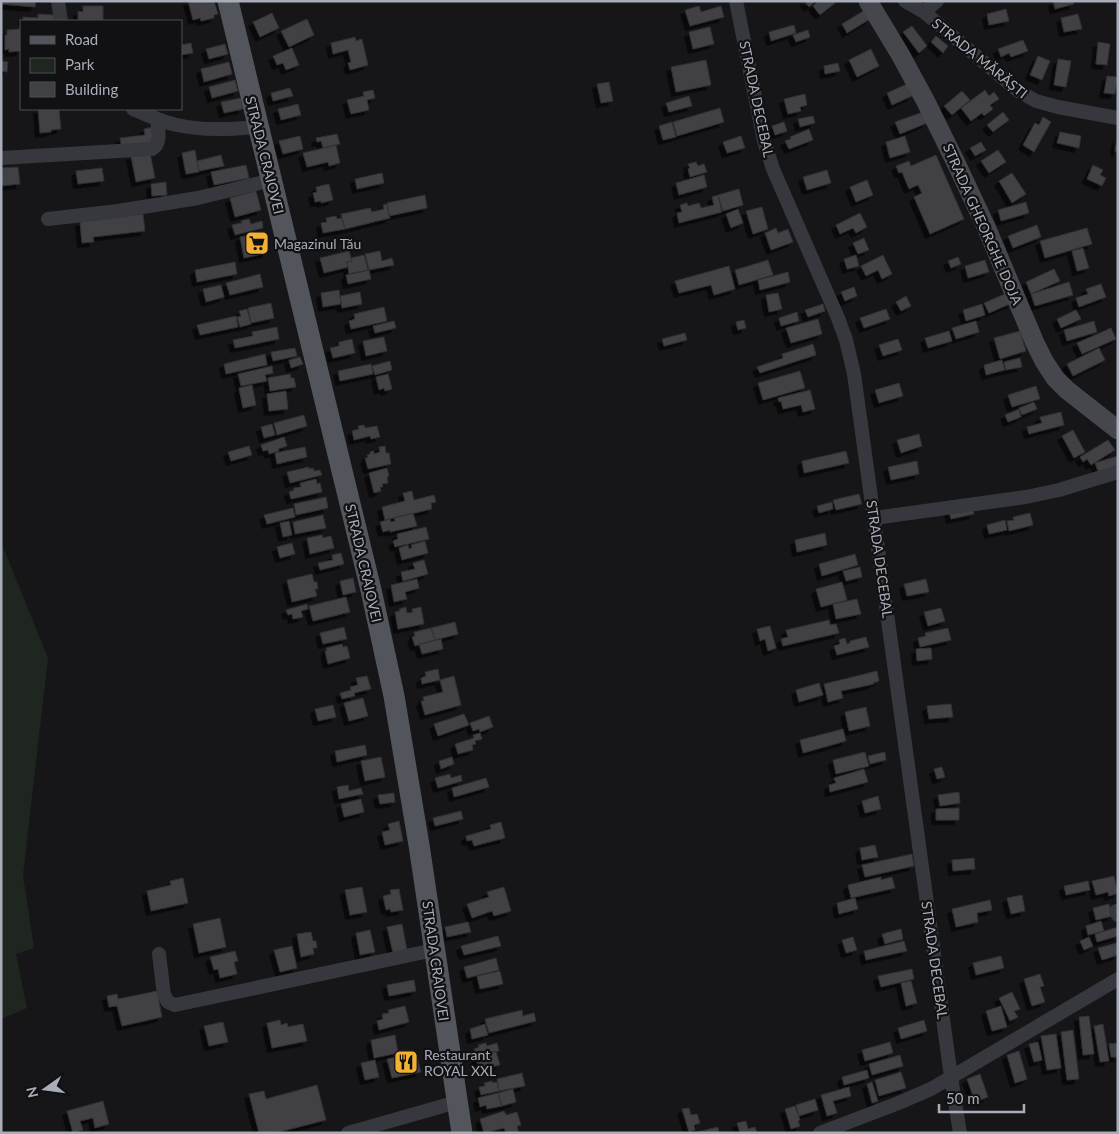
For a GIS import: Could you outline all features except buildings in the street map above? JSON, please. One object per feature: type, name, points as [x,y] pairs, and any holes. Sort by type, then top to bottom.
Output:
[{"type":"main road","name":"STRADA CRAIOVEI","points":[[228,1],[371,590],[392,687],[402,740],[462,1133]]},
{"type":"street","points":[[58,1],[61,20]]},
{"type":"street","name":"STRADA DECEBAL","points":[[736,1],[764,141],[772,169],[829,297],[846,340],[854,374],[960,1133]]},
{"type":"street","name":"STRADA GHEORGHE DOJA","points":[[868,1],[900,54],[956,163],[1044,361],[1055,378],[1067,390],[1118,430]]},
{"type":"street","name":"STRADA MĂRĂȘTI","points":[[905,1],[924,12],[1016,90],[1036,101],[1118,118]]},
{"type":"street","points":[[924,12],[936,1]]},
{"type":"street","points":[[135,110],[175,125],[193,128],[230,129],[258,127]]},
{"type":"street","points":[[1,158],[152,149],[157,146],[158,142],[157,119]]},
{"type":"street","points":[[48,219],[118,211],[198,198],[272,180]]},
{"type":"street","points":[[874,518],[1026,497],[1059,490],[1118,472]]},
{"type":"street","points":[[159,954],[164,995],[168,1002],[175,1005],[434,950]]},
{"type":"street","points":[[820,1133],[932,1089],[1118,979]]},
{"type":"street","points":[[348,1133],[457,1102]]},
{"type":"green space","points":[[1,542],[48,658],[23,875],[34,948],[16,954],[27,1008],[1,1019]]},
{"type":"place","name":"Magazinul Tău","points":[[257,243]]},
{"type":"place","name":"Restaurant ROYAL XXL","points":[[406,1062]]}]
